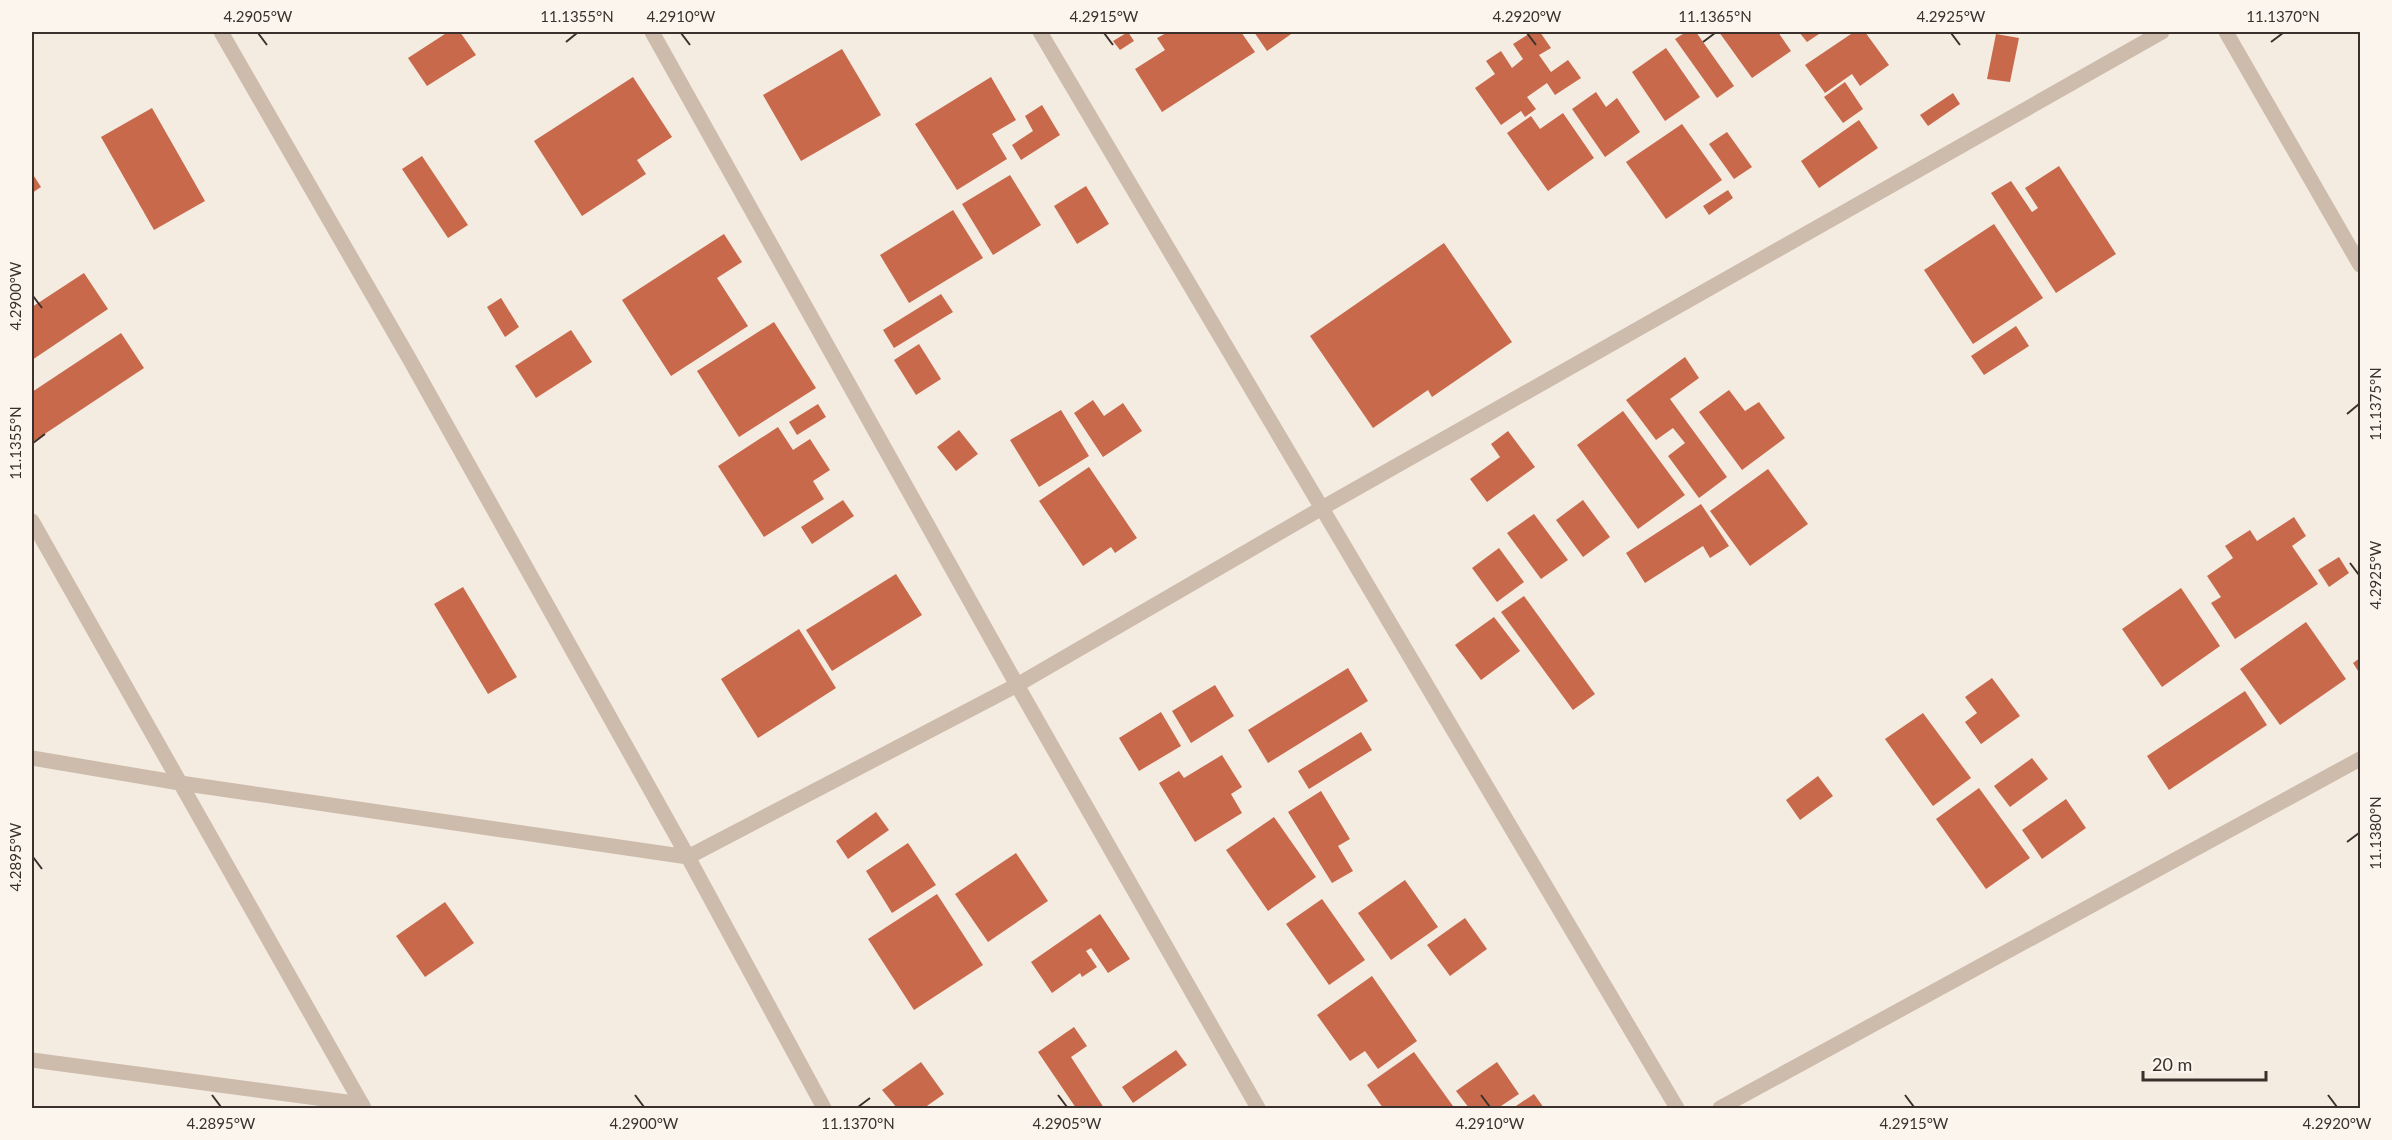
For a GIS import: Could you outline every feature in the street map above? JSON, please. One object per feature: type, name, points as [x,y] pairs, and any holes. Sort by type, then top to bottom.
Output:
[{"type":"street","points":[[221,32],[410,360],[824,1108]]},
{"type":"street","points":[[652,32],[1017,685],[1258,1108]]},
{"type":"street","points":[[1040,32],[1677,1108]]},
{"type":"street","points":[[32,758],[180,783],[687,857],[1017,685],[1322,508],[2162,32]]},
{"type":"street","points":[[2226,32],[2361,264]]},
{"type":"street","points":[[32,521],[363,1106]]},
{"type":"street","points":[[1720,1108],[2361,759]]},
{"type":"street","points":[[32,1060],[363,1106]]},
{"type":"building","points":[[448,32],[460,32],[476,55],[427,86],[408,58]]},
{"type":"building","points":[[1128,32],[1134,41],[1120,50],[1113,41]]},
{"type":"building","points":[[1168,32],[1241,32],[1255,52],[1162,112],[1135,69],[1165,50],[1157,38]]},
{"type":"building","points":[[1254,32],[1294,32],[1267,51]]},
{"type":"building","points":[[1532,32],[1540,32],[1551,48],[1539,55],[1551,72],[1568,60],[1581,78],[1555,95],[1547,83],[1527,97],[1536,109],[1525,117],[1521,111],[1501,125],[1475,88],[1495,74],[1486,61],[1501,51],[1512,68],[1523,59],[1513,44]]},
{"type":"building","points":[[1686,32],[1696,32],[1734,86],[1717,98],[1675,39]]},
{"type":"building","points":[[1719,32],[1778,32],[1791,51],[1752,78]]},
{"type":"building","points":[[1799,32],[1822,32],[1807,42]]},
{"type":"building","points":[[1854,32],[1865,32],[1889,65],[1860,86],[1852,74],[1825,93],[1805,65]]},
{"type":"building","points":[[1996,34],[2019,38],[2010,82],[1987,79]]},
{"type":"building","points":[[1666,48],[1700,97],[1665,121],[1632,72]]},
{"type":"building","points":[[842,49],[881,115],[801,161],[763,95]]},
{"type":"building","points":[[633,77],[672,137],[637,160],[646,174],[582,216],[534,141]]},
{"type":"building","points":[[991,77],[1016,120],[992,134],[1007,159],[957,190],[915,124]]},
{"type":"building","points":[[1845,82],[1863,109],[1843,123],[1824,97]]},
{"type":"building","points":[[1596,92],[1606,107],[1617,98],[1640,132],[1605,157],[1572,109]]},
{"type":"building","points":[[1953,93],[1960,104],[1928,126],[1920,115]]},
{"type":"building","points":[[1042,105],[1060,135],[1021,160],[1012,145],[1033,131],[1025,116]]},
{"type":"building","points":[[152,108],[205,201],[154,230],[101,137]]},
{"type":"building","points":[[1563,113],[1594,158],[1548,191],[1507,133],[1531,116],[1540,129]]},
{"type":"building","points":[[1859,120],[1878,148],[1819,188],[1801,161]]},
{"type":"building","points":[[1682,124],[1722,180],[1666,219],[1626,162]]},
{"type":"building","points":[[1727,132],[1752,167],[1734,179],[1709,144]]},
{"type":"building","points":[[422,156],[468,225],[448,238],[402,169]]},
{"type":"building","points":[[2059,166],[2116,254],[2056,293],[1991,193],[2011,181],[2032,212],[2038,208],[2025,188]]},
{"type":"building","points":[[32,173],[41,187],[32,193]]},
{"type":"building","points":[[1010,175],[1041,225],[993,255],[962,204]]},
{"type":"building","points":[[1086,186],[1109,224],[1077,244],[1054,206]]},
{"type":"building","points":[[1728,190],[1733,198],[1709,215],[1703,206]]},
{"type":"building","points":[[953,210],[983,258],[909,303],[880,255]]},
{"type":"building","points":[[1994,224],[2043,298],[1973,344],[1924,270]]},
{"type":"building","points":[[724,234],[742,262],[717,278],[748,326],[671,376],[622,300]]},
{"type":"building","points":[[1444,243],[1512,342],[1432,397],[1428,390],[1373,428],[1310,336]]},
{"type":"building","points":[[84,273],[108,309],[32,360],[32,307]]},
{"type":"building","points":[[941,294],[953,312],[894,348],[883,330]]},
{"type":"building","points":[[501,298],[519,327],[505,337],[487,307]]},
{"type":"building","points":[[774,322],[816,388],[739,437],[697,371]]},
{"type":"building","points":[[2016,326],[2029,346],[1984,375],[1971,356]]},
{"type":"building","points":[[571,330],[592,362],[536,398],[515,366]]},
{"type":"building","points":[[121,333],[144,368],[34,441],[32,437],[32,392]]},
{"type":"building","points":[[919,344],[941,379],[916,395],[894,360]]},
{"type":"building","points":[[1685,357],[1699,378],[1670,399],[1727,477],[1699,498],[1668,456],[1685,443],[1673,428],[1656,440],[1626,400]]},
{"type":"building","points":[[1729,390],[1745,411],[1759,402],[1785,438],[1742,470],[1699,412]]},
{"type":"building","points":[[1093,400],[1104,416],[1123,403],[1142,431],[1103,457],[1074,413]]},
{"type":"building","points":[[818,404],[826,417],[797,435],[789,422]]},
{"type":"building","points":[[1061,410],[1089,456],[1039,487],[1010,440]]},
{"type":"building","points":[[1623,411],[1685,495],[1638,529],[1577,445]]},
{"type":"building","points":[[778,427],[793,450],[810,439],[830,470],[813,481],[824,499],[764,537],[718,466]]},
{"type":"building","points":[[959,430],[978,454],[956,471],[937,447]]},
{"type":"building","points":[[1508,431],[1535,467],[1487,502],[1470,479],[1500,457],[1491,444]]},
{"type":"building","points":[[1089,467],[1137,538],[1115,553],[1111,547],[1083,566],[1039,501]]},
{"type":"building","points":[[1768,469],[1808,524],[1750,566],[1710,511]]},
{"type":"building","points":[[843,500],[854,516],[812,544],[801,527]]},
{"type":"building","points":[[1583,500],[1610,537],[1583,557],[1556,520]]},
{"type":"building","points":[[1701,504],[1729,546],[1710,558],[1703,546],[1645,583],[1626,553]]},
{"type":"building","points":[[1534,514],[1568,560],[1541,579],[1507,533]]},
{"type":"building","points":[[2294,517],[2306,536],[2292,546],[2318,584],[2235,639],[2211,603],[2221,597],[2207,576],[2233,558],[2225,546],[2250,530],[2257,541]]},
{"type":"building","points":[[1499,548],[1524,582],[1497,602],[1472,568]]},
{"type":"building","points":[[2339,557],[2349,573],[2329,587],[2318,570]]},
{"type":"building","points":[[896,574],[922,615],[832,671],[806,630]]},
{"type":"building","points":[[463,587],[517,677],[488,694],[434,604]]},
{"type":"building","points":[[2181,588],[2220,646],[2162,687],[2122,629]]},
{"type":"building","points":[[1524,596],[1595,694],[1573,710],[1501,612]]},
{"type":"building","points":[[1494,617],[1520,651],[1481,680],[1455,645]]},
{"type":"building","points":[[2306,622],[2346,679],[2280,725],[2240,669]]},
{"type":"building","points":[[799,629],[836,688],[758,738],[721,679]]},
{"type":"building","points":[[2360,658],[2360,674],[2353,663]]},
{"type":"building","points":[[1348,668],[1368,701],[1268,763],[1248,730]]},
{"type":"building","points":[[1992,678],[2020,716],[1981,744],[1965,722],[1977,713],[1965,697]]},
{"type":"building","points":[[1215,685],[1234,716],[1191,743],[1172,711]]},
{"type":"building","points":[[2245,691],[2267,725],[2169,790],[2147,756]]},
{"type":"building","points":[[1161,712],[1181,746],[1139,771],[1119,738]]},
{"type":"building","points":[[1923,713],[1971,778],[1933,806],[1885,739]]},
{"type":"building","points":[[1361,732],[1372,750],[1309,789],[1298,771]]},
{"type":"building","points":[[1222,755],[1242,787],[1231,794],[1242,813],[1195,842],[1159,783],[1179,771],[1184,778]]},
{"type":"building","points":[[2032,758],[2048,779],[2010,807],[1994,786]]},
{"type":"building","points":[[1818,776],[1833,796],[1800,820],[1786,800]]},
{"type":"building","points":[[1979,788],[2030,858],[1986,889],[1936,819]]},
{"type":"building","points":[[1321,791],[1350,839],[1338,846],[1353,871],[1332,883],[1288,812]]},
{"type":"building","points":[[2066,799],[2086,828],[2042,859],[2022,830]]},
{"type":"building","points":[[876,812],[889,830],[848,859],[836,841]]},
{"type":"building","points":[[1274,817],[1316,877],[1268,911],[1226,850]]},
{"type":"building","points":[[908,843],[936,885],[892,913],[866,871]]},
{"type":"building","points":[[1016,853],[1048,901],[988,942],[955,894]]},
{"type":"building","points":[[1405,880],[1438,927],[1391,960],[1358,913]]},
{"type":"building","points":[[937,894],[983,965],[914,1010],[868,939]]},
{"type":"building","points":[[1322,899],[1365,960],[1329,985],[1286,924]]},
{"type":"building","points":[[445,902],[474,943],[425,977],[396,936]]},
{"type":"building","points":[[1100,914],[1130,959],[1108,973],[1091,948],[1086,951],[1097,967],[1082,977],[1080,973],[1052,993],[1031,962]]},
{"type":"building","points":[[1465,918],[1487,949],[1450,976],[1427,945]]},
{"type":"building","points":[[1372,976],[1417,1041],[1378,1069],[1365,1051],[1350,1061],[1317,1015]]},
{"type":"building","points":[[1074,1027],[1087,1046],[1071,1057],[1104,1108],[1076,1108],[1038,1052]]},
{"type":"building","points":[[1176,1050],[1187,1065],[1133,1103],[1122,1087]]},
{"type":"building","points":[[1414,1052],[1453,1106],[1450,1108],[1383,1108],[1367,1085]]},
{"type":"building","points":[[921,1062],[944,1094],[924,1108],[897,1108],[882,1090]]},
{"type":"building","points":[[1497,1062],[1519,1094],[1498,1108],[1469,1108],[1456,1091]]},
{"type":"building","points":[[1534,1094],[1544,1108],[1513,1108]]}]
